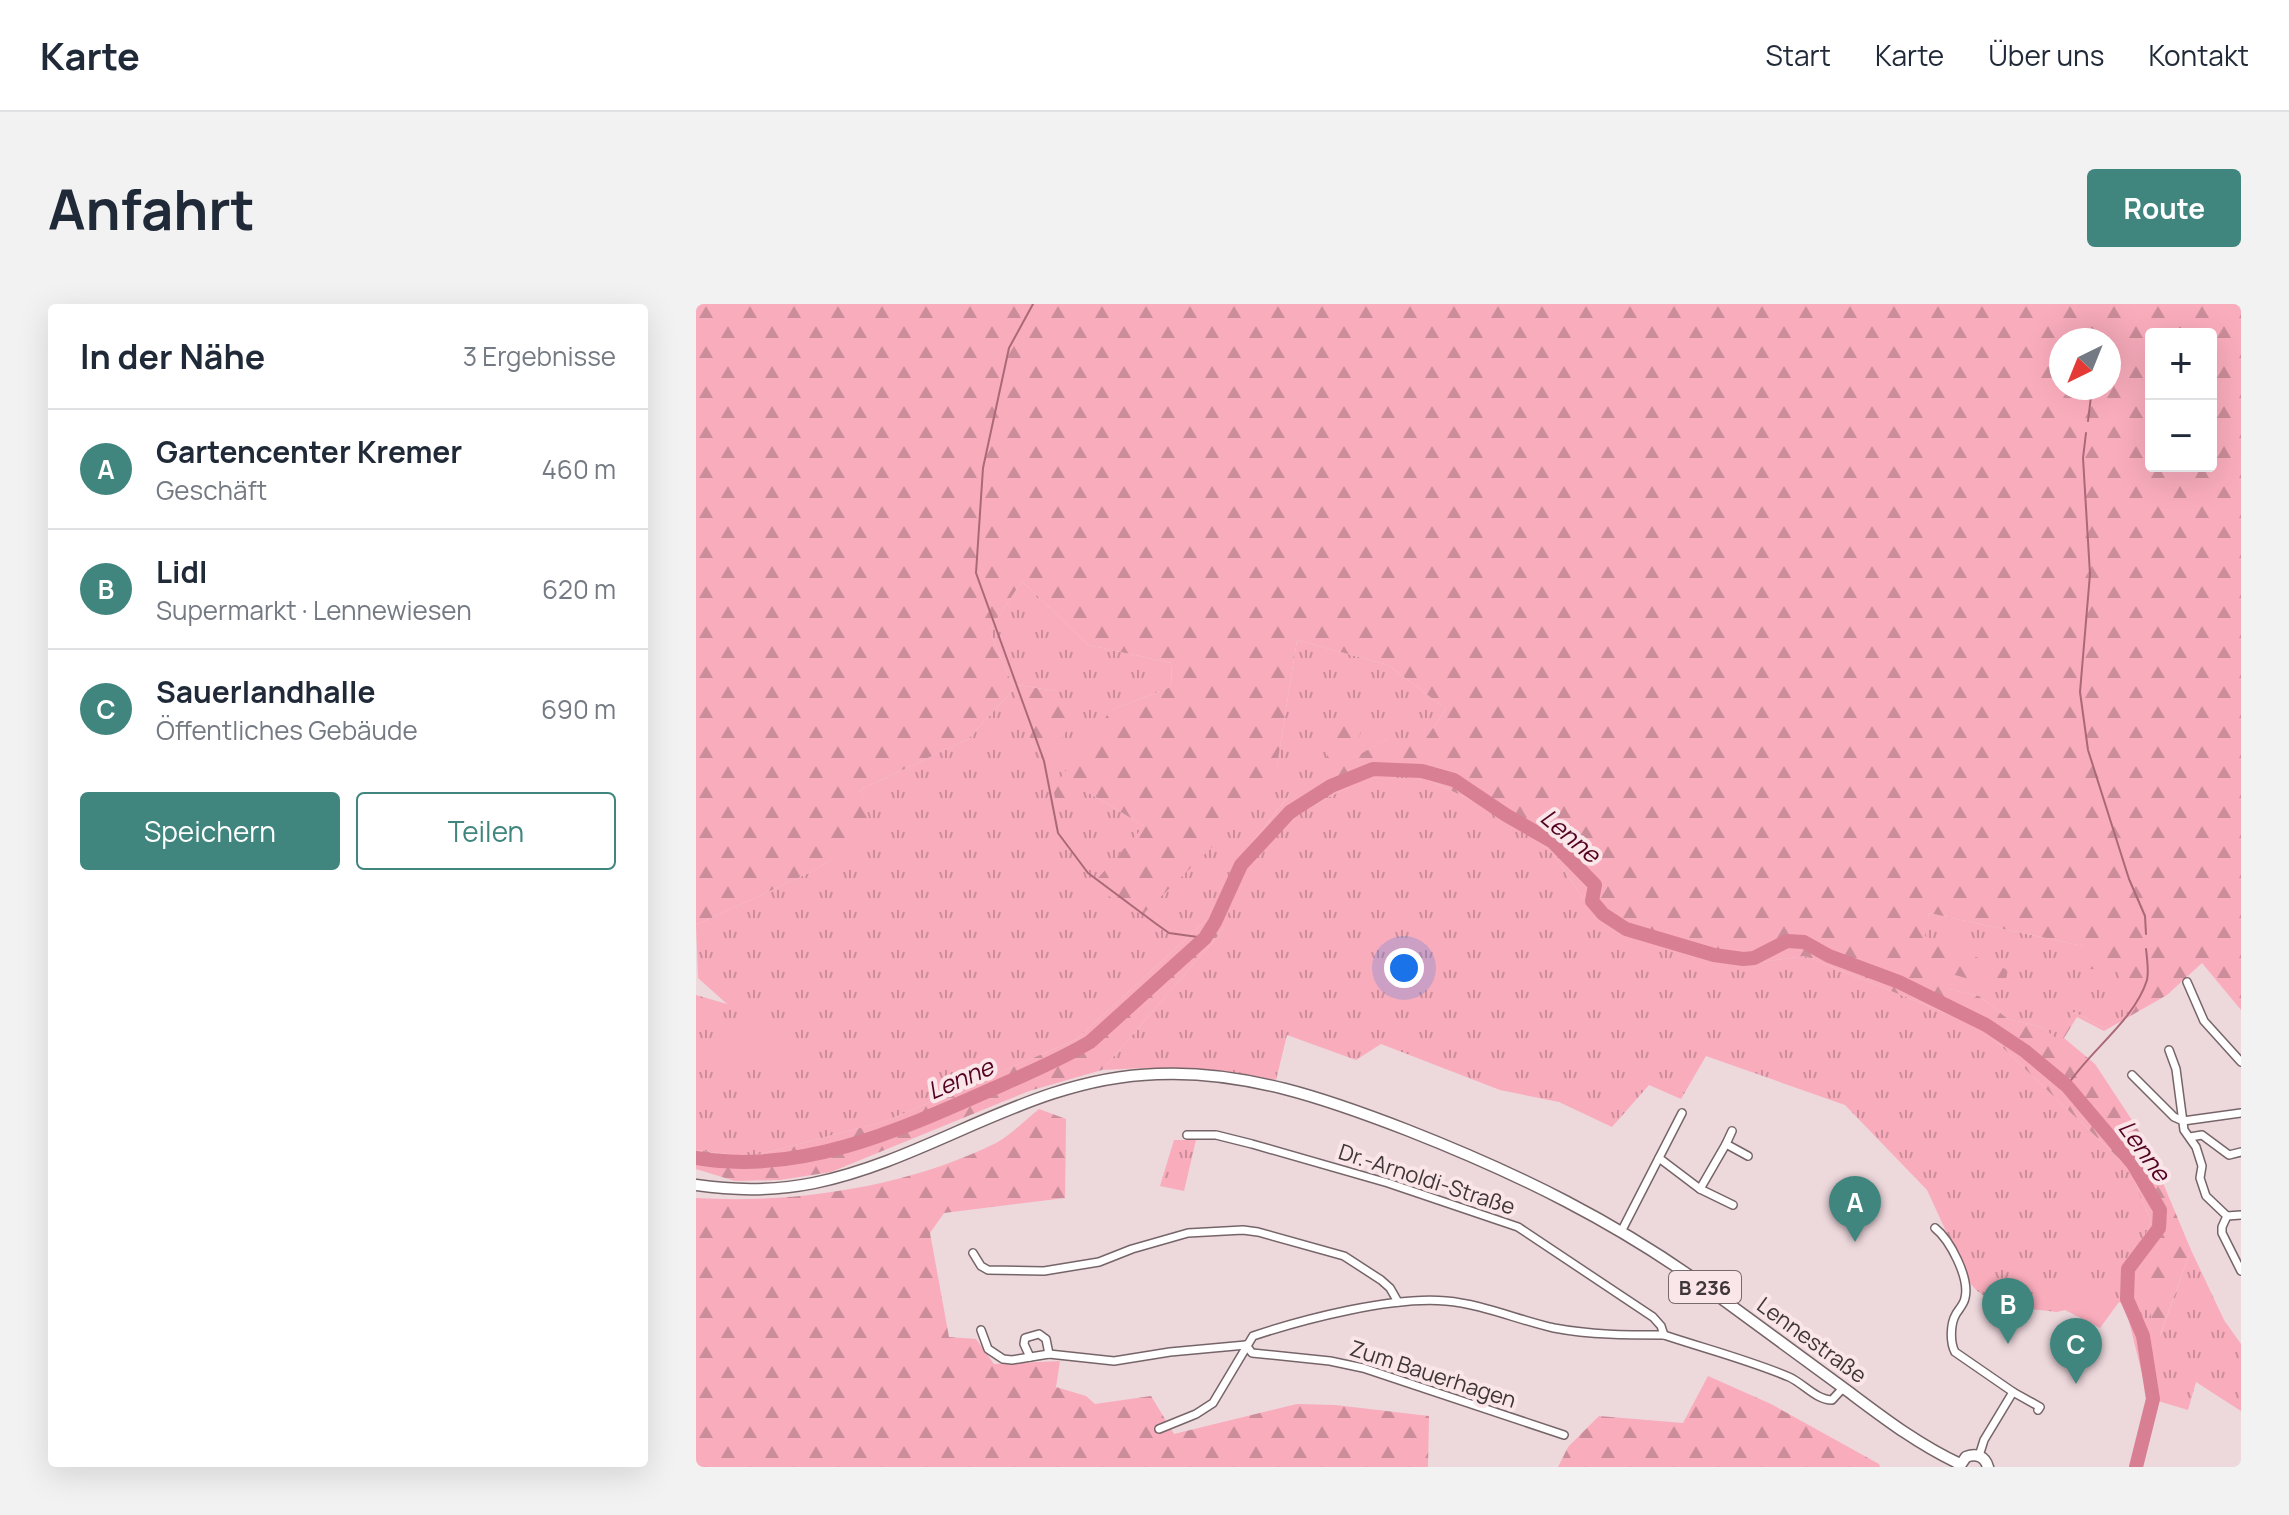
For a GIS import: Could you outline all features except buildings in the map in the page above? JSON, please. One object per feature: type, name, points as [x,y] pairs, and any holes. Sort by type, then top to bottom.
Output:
[{"type":"main road","name":"Lennestraße","points":[[696,1185],[753,1190],[813,1183],[873,1166],[1049,1093],[1115,1078],[1184,1073],[1233,1078],[1307,1094],[1476,1157],[1622,1230],[1908,1436],[1960,1466]]},
{"type":"main road","name":"B 236","points":[[1960,1466],[1970,1455],[1979,1456]]},
{"type":"main road","points":[[1979,1456],[1988,1467]]},
{"type":"street","points":[[2187,982],[2204,1021],[2241,1062]]},
{"type":"street","points":[[2169,1050],[2176,1069],[2184,1130],[2202,1166],[2200,1178],[2206,1196],[2227,1216],[2241,1215]]},
{"type":"street","points":[[2132,1075],[2174,1117],[2183,1121],[2241,1113]]},
{"type":"street","points":[[1622,1230],[1682,1113]]},
{"type":"street","points":[[1700,1189],[1732,1131]]},
{"type":"street","name":"Dr.-Arnoldi-Straße","points":[[1187,1135],[1226,1136],[1388,1183],[1518,1227],[1653,1317],[1664,1335],[1785,1375],[1823,1399],[1835,1398],[1843,1388]]},
{"type":"street","points":[[2190,1137],[2202,1135],[2229,1155],[2241,1152]]},
{"type":"street","points":[[1726,1144],[1748,1156]]},
{"type":"street","points":[[1659,1158],[1700,1189],[1733,1205]]},
{"type":"street","points":[[2227,1216],[2222,1233],[2241,1271]]},
{"type":"street","points":[[1935,1228],[1948,1241],[1966,1288],[1966,1297],[1953,1320],[1952,1347],[2013,1392],[2040,1407],[2038,1410]]},
{"type":"street","points":[[973,1253],[981,1266],[988,1270],[1044,1271],[1106,1261],[1132,1249],[1188,1233],[1258,1232],[1326,1249],[1355,1261],[1390,1288],[1398,1302]]},
{"type":"street","points":[[1159,1429],[1206,1409],[1236,1368],[1253,1336],[1290,1324],[1398,1302],[1451,1301],[1596,1335],[1664,1335]]},
{"type":"street","points":[[981,1330],[988,1349],[1012,1360],[1049,1354],[1114,1361],[1246,1345]]},
{"type":"street","points":[[1030,1357],[1024,1344],[1025,1338],[1039,1334],[1046,1339],[1049,1354]]},
{"type":"street","name":"Zum Bauerhagen","points":[[1246,1345],[1252,1353],[1330,1361],[1363,1368],[1564,1435]]},
{"type":"street","points":[[1979,1456],[1984,1440],[2013,1392]]},
{"type":"green space","points":[[696,304],[2241,304],[2241,1010],[2202,963],[2167,995],[2104,1031],[2077,1017],[2064,1038],[2095,1064],[2145,1140],[2191,1250],[2159,1338],[2133,1265],[2151,1221],[2130,1169],[1982,1028],[1805,956],[1749,964],[1667,944],[1597,919],[1552,853],[1505,816],[1420,776],[1372,774],[1300,813],[1249,862],[1242,856],[1290,794],[1323,771],[1338,717],[1362,725],[1355,757],[1389,738],[1426,738],[1446,709],[1388,665],[1297,640],[1277,766],[1240,820],[1142,915],[1091,886],[1144,826],[1084,790],[1056,803],[1053,788],[1111,710],[1171,687],[1172,663],[1088,645],[1022,581],[989,631],[1012,684],[1056,691],[1076,718],[1047,759],[1033,746],[1013,690],[968,739],[860,790],[874,834],[811,872],[696,925]],"holes":[[[1929,913],[2083,946],[2089,969],[2118,970],[2135,1009],[2104,1028],[2074,1012],[2057,1039],[2042,1027],[2008,1019],[1979,996],[1948,989],[1948,973],[2004,989],[2008,970],[1925,936]]]},
{"type":"green space","points":[[1022,581],[1088,645],[1172,663],[1171,687],[1111,710],[1084,790],[1144,826],[1277,766],[1297,640],[1388,665],[1446,709],[1426,738],[1389,738],[1354,758],[1338,718],[1324,771],[1289,795],[1242,856],[1248,862],[1300,813],[1372,774],[1420,776],[1505,816],[1552,853],[1597,919],[1749,964],[1805,956],[1982,1028],[2130,1169],[2151,1221],[2133,1265],[2160,1336],[2191,1250],[2224,1320],[2241,1344],[2241,1411],[2196,1382],[2188,1410],[2148,1398],[2125,1305],[2119,1302],[2100,1328],[2065,1310],[2021,1308],[1998,1303],[1978,1292],[1970,1283],[1927,1190],[1845,1105],[1706,1056],[1681,1099],[1649,1085],[1612,1127],[1559,1102],[1500,1090],[1381,1044],[1356,1060],[1287,1035],[1276,1080],[1189,1069],[1102,1070],[1223,930],[1238,860],[1213,914],[1077,1039],[886,1121],[750,1157],[696,1150],[696,995],[727,1004],[698,978],[696,925],[811,872],[873,834],[860,790],[968,739],[1014,689],[1033,746],[1056,691],[1012,684],[989,631]]},
{"type":"green space","points":[[1238,860],[1244,864],[1223,930],[1102,1070],[1029,1091],[831,1172],[780,1180],[735,1181],[696,1169],[696,1150],[750,1157],[886,1121],[1077,1039],[1213,914]]},
{"type":"green space","points":[[1929,913],[2083,946],[2118,969],[2136,1009],[2104,1028],[2074,1012],[2057,1040],[2042,1027],[2008,1019],[1979,996],[1948,989],[1947,973],[1924,936]]},
{"type":"green space","points":[[716,1017],[794,1024],[790,1070],[712,1063]]},
{"type":"green space","points":[[1039,1109],[1066,1119],[1065,1198],[944,1213],[930,1233],[949,1337],[976,1339],[994,1364],[1060,1361],[1056,1387],[1086,1396],[1095,1404],[1151,1396],[1174,1434],[1297,1404],[1335,1405],[1429,1416],[1428,1467],[696,1467],[696,1198],[810,1195],[888,1181],[926,1171],[996,1143]]},
{"type":"green space","points":[[1174,1140],[1196,1140],[1184,1191],[1160,1186]]},
{"type":"green space","points":[[2072,1282],[2113,1306],[2100,1327],[2060,1304]]},
{"type":"green space","points":[[1708,1376],[1771,1404],[1880,1467],[1558,1467],[1568,1447],[1599,1416],[1683,1423]]},
{"type":"waterway","points":[[1033,304],[1009,348],[983,468],[976,573],[1044,761],[1058,833],[1088,873],[1155,923],[1169,933],[1205,938]]},
{"type":"waterway","points":[[2088,421],[2091,400]]},
{"type":"waterway","points":[[2086,433],[2083,458],[2090,574],[2080,692],[2088,750],[2129,879],[2145,916],[2146,934]]},
{"type":"waterway","name":"Lenne","points":[[696,1158],[734,1162],[772,1161],[848,1146],[920,1120],[1078,1049],[1090,1042],[1205,938],[1241,865],[1290,812],[1331,786],[1373,769],[1422,771],[1454,780],[1553,842],[1595,885],[1592,901],[1603,914],[1626,929],[1714,955],[1743,959],[1754,958],[1787,941],[1804,942],[1829,956],[1899,982],[1986,1025],[2025,1051],[2067,1086],[2133,1164],[2160,1210],[2159,1228],[2128,1269],[2127,1299],[2143,1336],[2153,1399],[2136,1467]]},
{"type":"waterway","points":[[2067,1086],[2141,995],[2148,977],[2146,949]]},
{"type":"place","name":"Gartencenter Kremer","points":[[1855,1242]]},
{"type":"place","name":"Lidl","points":[[2008,1344]]},
{"type":"place","name":"Sauerlandhalle","points":[[2076,1384]]}]
